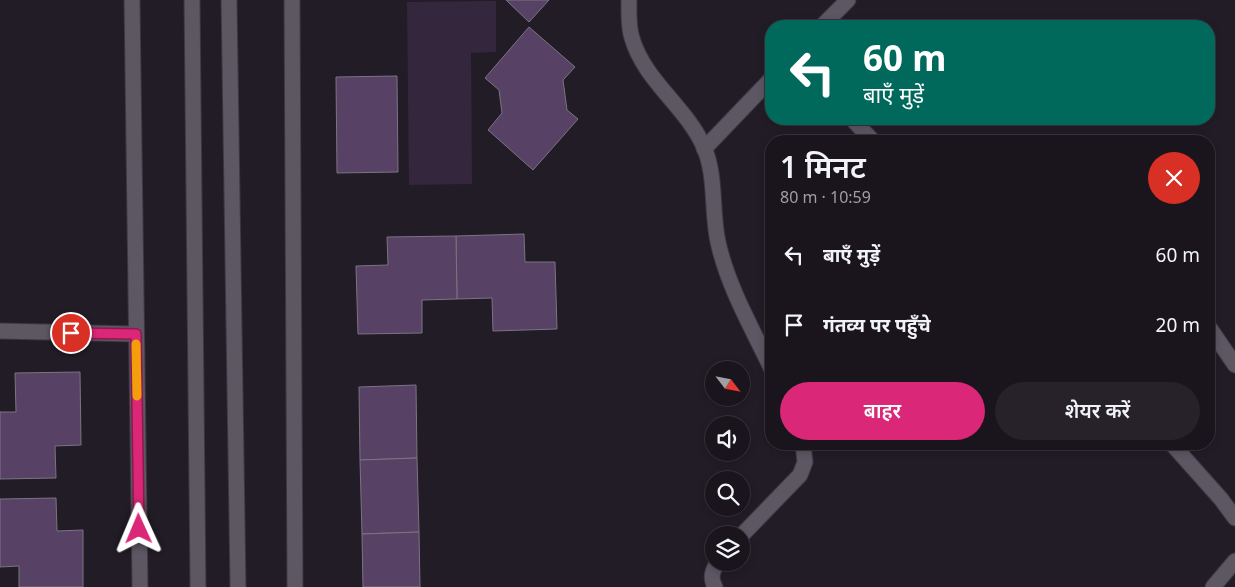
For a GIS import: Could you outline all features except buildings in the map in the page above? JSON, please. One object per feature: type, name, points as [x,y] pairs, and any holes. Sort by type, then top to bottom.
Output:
[{"type":"street","points":[[132,0],[140,587]]},
{"type":"street","points":[[192,0],[198,587]]},
{"type":"street","points":[[229,0],[238,587]]},
{"type":"street","points":[[292,0],[295,587]]},
{"type":"street","points":[[629,0],[631,36],[640,59],[688,122],[704,148],[709,162],[718,241],[728,276],[765,355]]},
{"type":"street","points":[[828,20],[848,0]]},
{"type":"street","points":[[704,148],[765,85]]},
{"type":"street","points":[[858,125],[867,135]]},
{"type":"street","points":[[0,331],[136,334]]},
{"type":"street","points":[[1215,336],[1235,364]]},
{"type":"street","points":[[750,527],[800,475],[805,462],[804,450]]},
{"type":"street","points":[[1177,450],[1221,499],[1235,518]]},
{"type":"street","points":[[1213,587],[1235,561]]},
{"type":"street","points":[[712,571],[712,582],[716,587]]},
{"type":"shaded area","points":[[496,1],[496,52],[471,53],[472,184],[409,185],[407,2]]},
{"type":"slow traffic","points":[[136,344],[137,396]]},
{"type":"route","points":[[71,333],[136,334],[139,529]]}]
